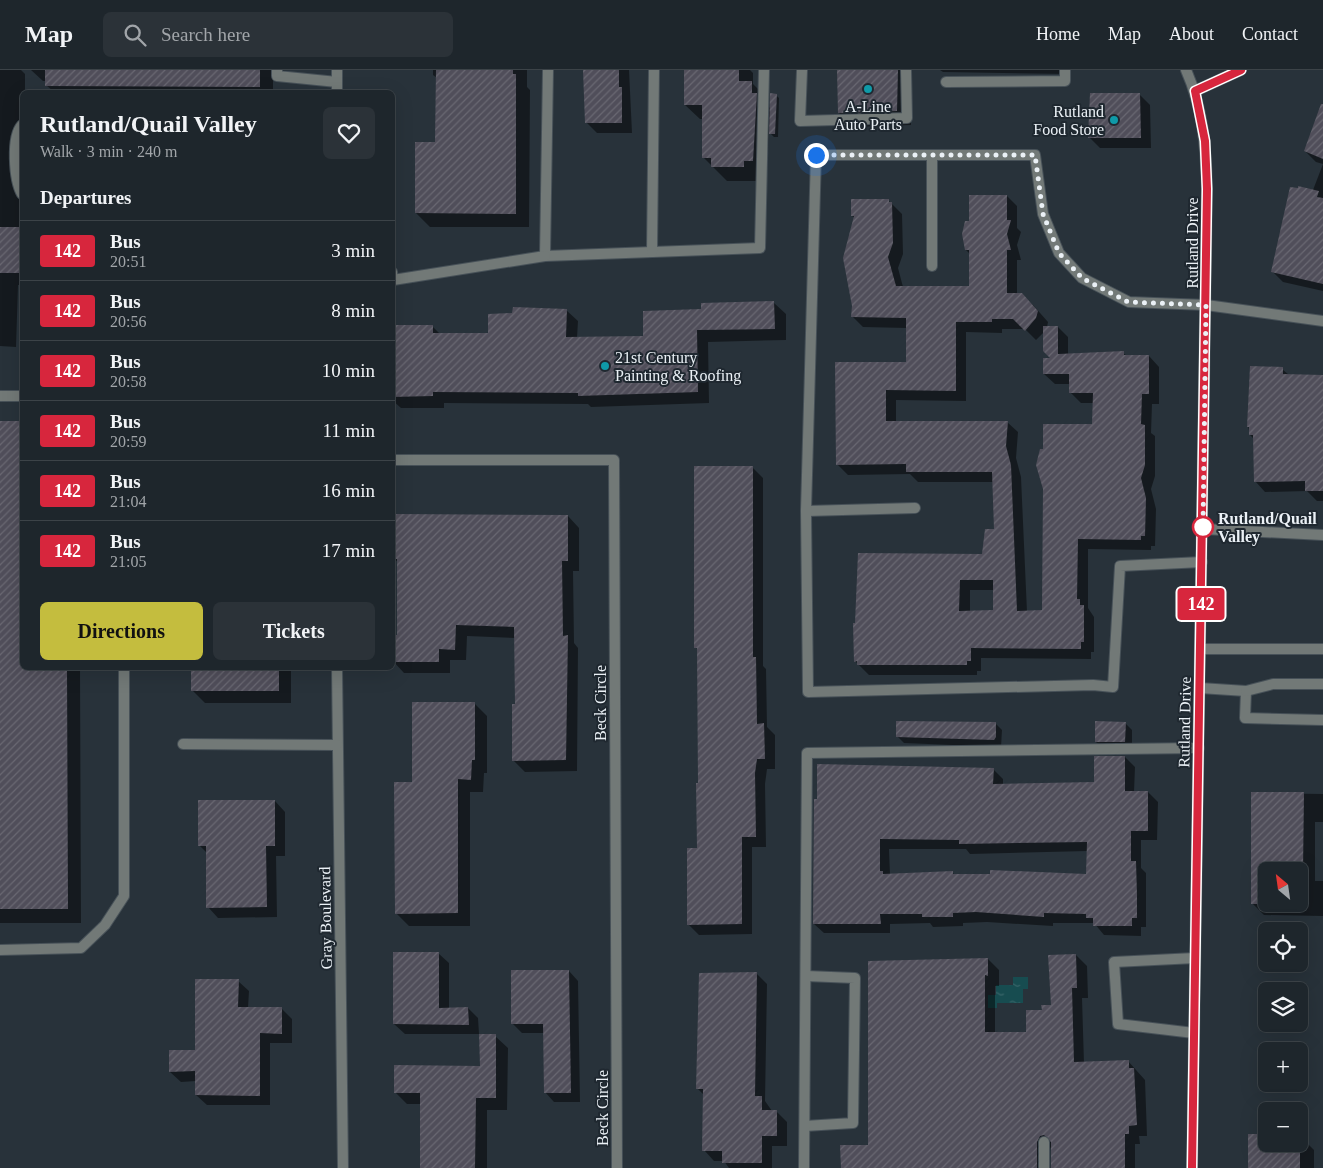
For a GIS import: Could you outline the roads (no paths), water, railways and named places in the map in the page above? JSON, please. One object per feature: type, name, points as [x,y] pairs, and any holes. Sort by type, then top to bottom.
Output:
[{"type":"street","points":[[277,70],[277,76],[337,87],[338,70]]},
{"type":"street","points":[[546,256],[548,70]]},
{"type":"street","points":[[652,252],[654,70]]},
{"type":"street","points":[[395,280],[546,256],[760,248],[764,70]]},
{"type":"street","points":[[802,70],[800,122],[907,118],[906,70]]},
{"type":"street","points":[[946,82],[1065,81],[1065,70]]},
{"type":"street","name":"Rutland Drive","points":[[1186,70],[1195,91],[1205,141],[1206,305],[1192,1168]]},
{"type":"street","points":[[1195,91],[1241,70]]},
{"type":"street","points":[[20,131],[16,144],[16,176],[20,188]]},
{"type":"street","points":[[1202,562],[1120,566],[1113,687],[1093,685],[808,692],[806,511],[816,155],[1035,155],[1043,214],[1059,253],[1082,278],[1128,302],[1206,305],[1323,321]]},
{"type":"street","points":[[932,155],[932,266]]},
{"type":"street","points":[[0,396],[20,396]]},
{"type":"street","name":"Beck Circle","points":[[395,460],[614,460],[617,1168]]},
{"type":"street","points":[[806,511],[915,508]]},
{"type":"street","points":[[1203,529],[1323,535]]},
{"type":"street","points":[[1200,649],[1323,649]]},
{"type":"street","points":[[0,950],[81,948],[105,924],[124,896],[124,670]]},
{"type":"street","name":"Gray Boulevard","points":[[337,670],[343,1168]]},
{"type":"street","points":[[1200,688],[1246,691],[1273,684],[1323,684]]},
{"type":"street","points":[[1246,691],[1245,718],[1323,720]]},
{"type":"street","points":[[183,744],[337,745]]},
{"type":"street","points":[[804,1168],[807,753],[1199,748]]},
{"type":"street","points":[[1194,1033],[1118,1024],[1114,962],[1195,958]]},
{"type":"street","points":[[805,1126],[854,1123],[855,988],[855,978],[806,976]]},
{"type":"street","points":[[1044,1142],[1044,1168]]},
{"type":"water","points":[[1013,977],[1028,977],[1028,989],[1023,989],[1023,1003],[997,1003],[997,1008],[988,1008],[988,995],[996,995],[996,985],[1013,985]]},
{"type":"place","name":"A-Line Auto Parts","points":[[868,89]]},
{"type":"place","name":"Rutland Food Store","points":[[1114,120]]},
{"type":"place","name":"21st Century Painting & Roofing","points":[[605,366]]},
{"type":"place","name":"Rutland/Quail Valley","points":[[1203,527]]}]
